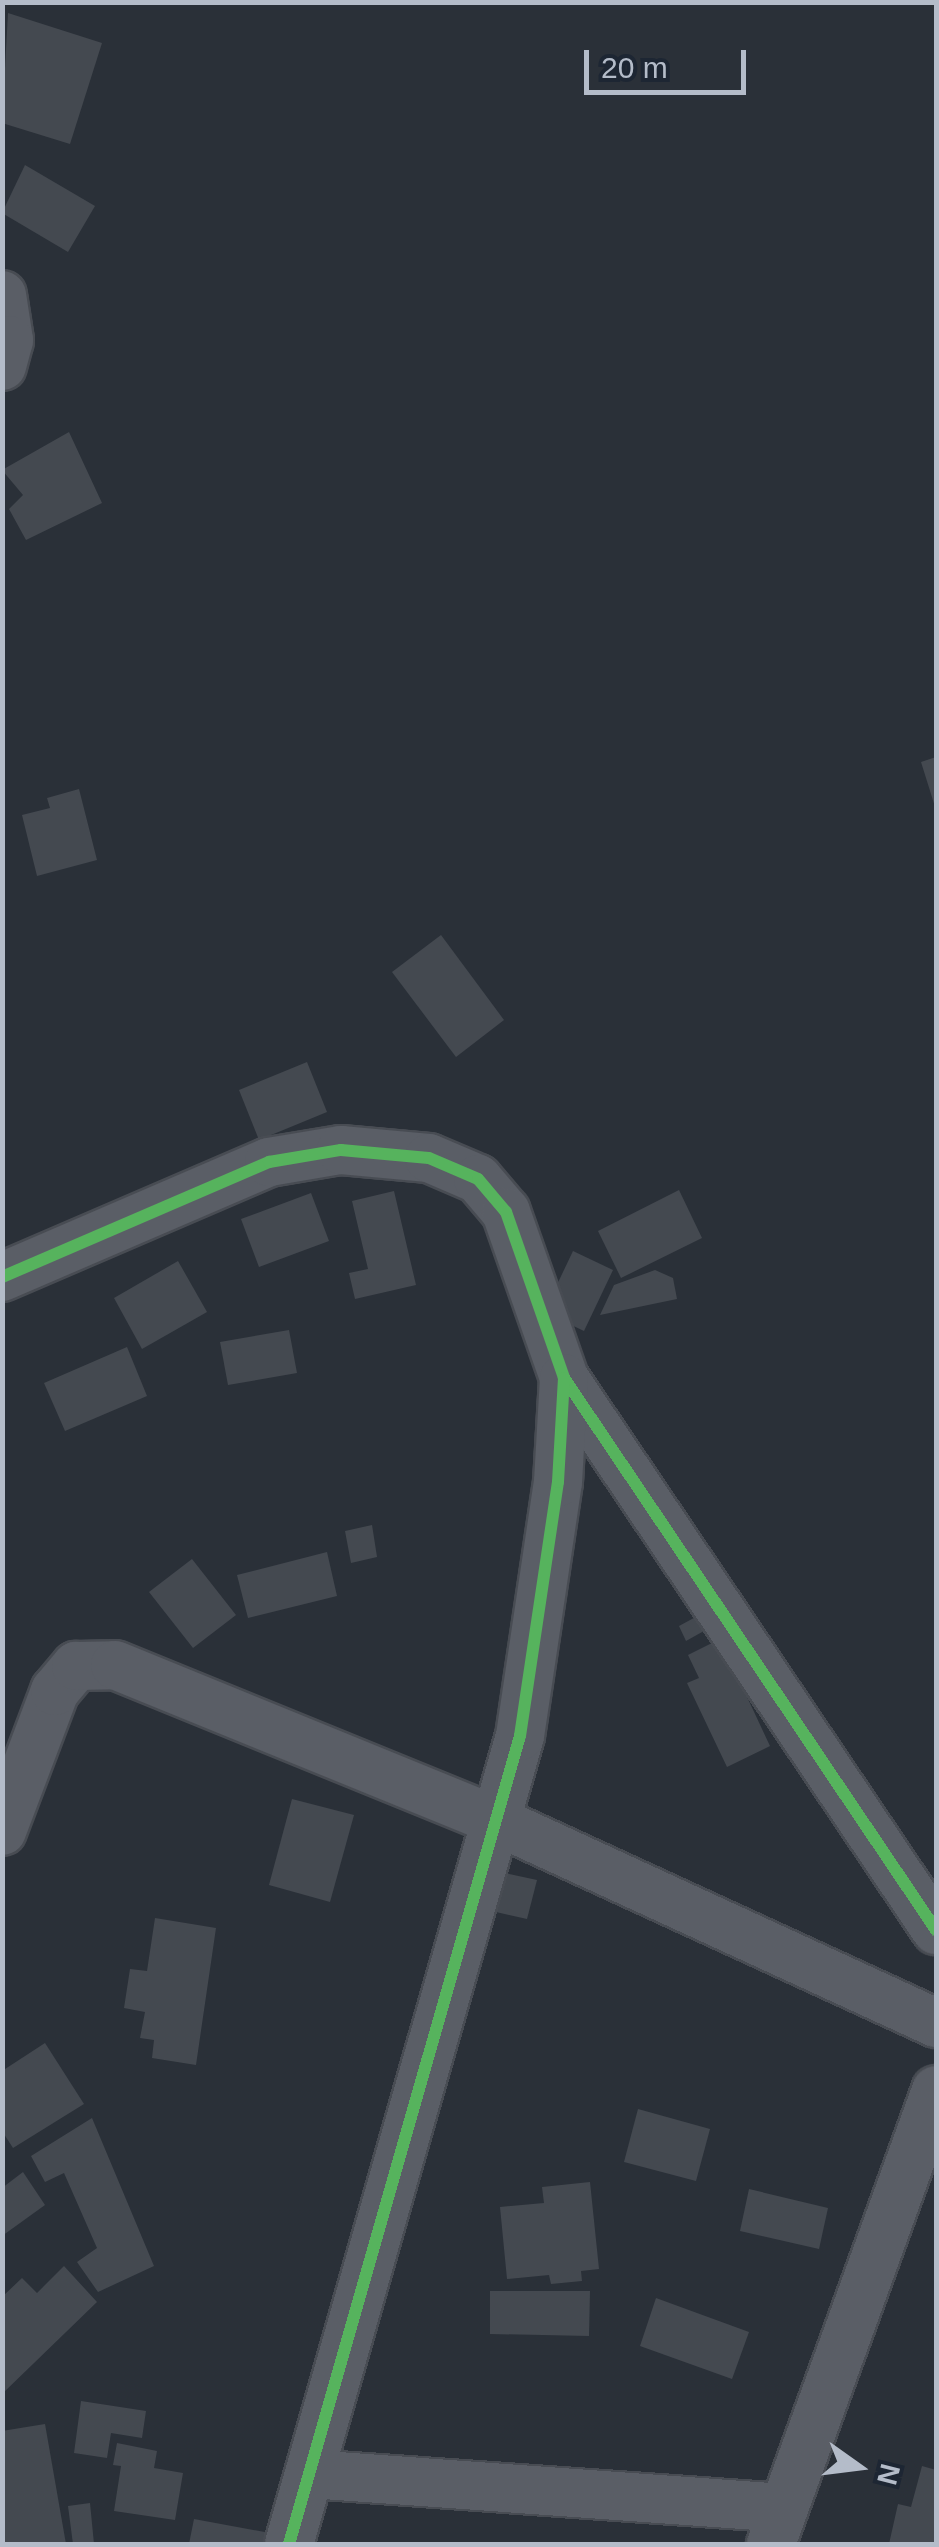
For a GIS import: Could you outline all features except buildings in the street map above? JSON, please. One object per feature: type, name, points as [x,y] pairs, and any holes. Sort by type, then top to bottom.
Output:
[{"type":"street","points":[[2,295],[9,340],[2,366]]},
{"type":"street","points":[[2,1276],[269,1162],[341,1150],[429,1158],[478,1180],[506,1212],[564,1378],[936,1930]]},
{"type":"street","points":[[290,2544],[499,1822],[543,1603],[564,1378]]},
{"type":"street","points":[[2,1831],[56,1690],[76,1666],[116,1666],[499,1822],[936,2023]]},
{"type":"street","points":[[310,2474],[777,2526],[936,2090]]},
{"type":"cycle path","points":[[2,1277],[269,1162],[341,1150],[429,1158],[478,1179],[506,1212],[564,1378],[936,1930]]},
{"type":"cycle path","points":[[289,2544],[520,1736],[558,1482],[564,1378]]}]
